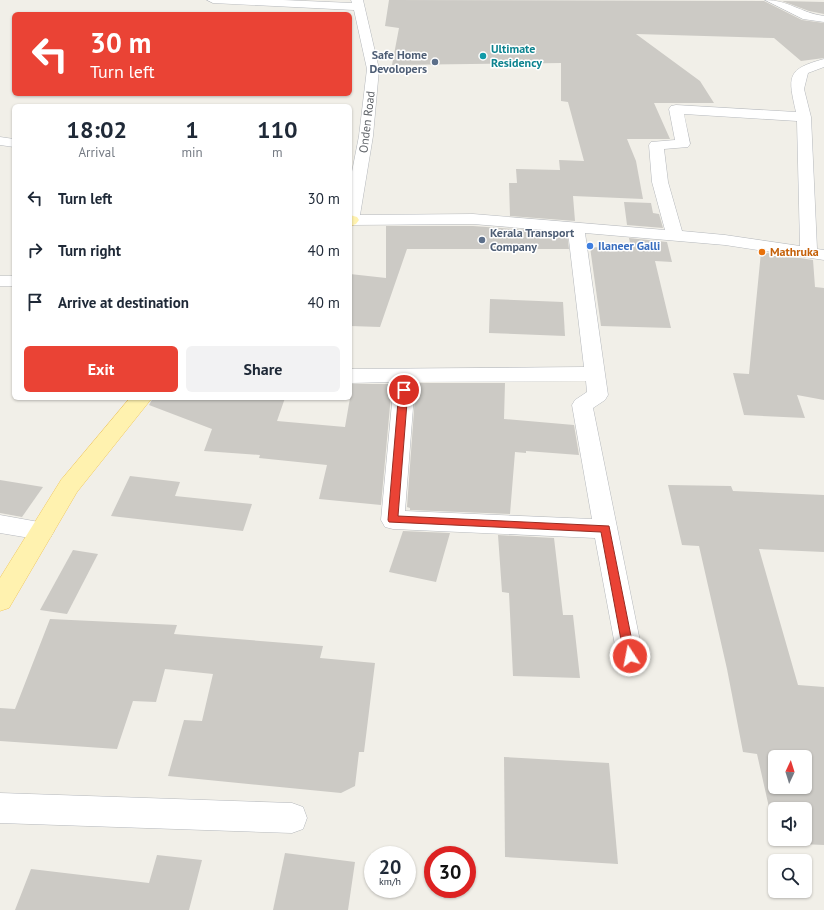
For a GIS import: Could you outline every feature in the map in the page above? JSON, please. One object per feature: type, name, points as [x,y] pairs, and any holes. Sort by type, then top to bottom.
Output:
[{"type":"main road","points":[[0,600],[69,486],[140,400]]},
{"type":"street","points":[[213,0],[358,4]]},
{"type":"street","points":[[771,0],[807,17],[824,32]]},
{"type":"street","name":"Onden Road","points":[[352,209],[355,172],[366,136],[373,69],[358,4]]},
{"type":"street","points":[[807,17],[824,19]]},
{"type":"street","points":[[352,221],[473,220],[725,240],[816,254],[804,117],[797,89],[799,76],[803,70],[824,63]]},
{"type":"street","points":[[675,236],[660,182],[656,145],[683,144],[676,109],[804,117]]},
{"type":"street","points":[[0,141],[12,143]]},
{"type":"street","points":[[576,228],[598,395],[582,405],[630,656]]},
{"type":"street","points":[[0,281],[12,281]]},
{"type":"street","points":[[352,376],[595,374]]},
{"type":"street","points":[[405,375],[393,520],[605,528]]},
{"type":"street","points":[[0,524],[42,530]]},
{"type":"street","points":[[0,808],[292,818]]},
{"type":"building","points":[[389,0],[764,1],[802,20],[824,23],[824,58],[801,61],[774,38],[636,34],[700,81],[714,103],[654,103],[670,139],[627,139],[636,161],[643,199],[573,196],[575,221],[510,216],[509,183],[517,183],[516,169],[560,170],[559,160],[584,161],[568,102],[561,101],[561,63],[392,65],[399,28],[385,26]]},
{"type":"building","points":[[782,1],[824,2],[824,14],[809,11]]},
{"type":"building","points":[[624,202],[651,203],[653,213],[659,214],[663,228],[627,225]]},
{"type":"building","name":"Kerala Transport Company","points":[[386,226],[473,226],[567,233],[569,249],[407,249],[380,327],[352,326],[352,274],[386,278]]},
{"type":"building","points":[[629,238],[667,242],[672,262],[655,261],[671,328],[601,326],[590,247],[631,249]]},
{"type":"building","points":[[761,252],[813,260],[815,287],[824,288],[824,400],[797,395],[805,418],[744,415],[733,373],[749,374]]},
{"type":"building","points":[[490,299],[563,302],[565,336],[489,333]]},
{"type":"building","points":[[416,383],[505,383],[504,419],[574,425],[579,455],[526,451],[526,453],[515,452],[510,514],[410,510],[410,508],[407,507]]},
{"type":"building","points":[[352,384],[392,384],[381,505],[319,499],[327,465],[259,458],[260,455],[204,451],[212,429],[149,405],[152,400],[284,400],[277,421],[345,427],[350,400],[352,400]]},
{"type":"building","points":[[130,476],[180,482],[175,496],[252,504],[243,531],[111,516]]},
{"type":"building","points":[[0,480],[43,487],[22,517],[0,513]]},
{"type":"building","points":[[668,485],[731,486],[733,491],[824,495],[824,552],[759,549],[798,685],[824,687],[824,845],[812,844],[812,802],[768,803],[757,754],[743,752],[727,669],[699,546],[682,545]]},
{"type":"building","points":[[403,531],[450,533],[436,582],[389,572]]},
{"type":"building","points":[[498,535],[554,538],[563,615],[573,615],[580,678],[513,676],[509,593],[502,592]]},
{"type":"building","points":[[73,550],[98,554],[67,614],[40,610]]},
{"type":"building","points":[[50,619],[177,625],[174,634],[323,646],[320,658],[375,663],[364,752],[359,752],[355,786],[341,793],[168,776],[184,720],[202,721],[213,674],[165,669],[156,702],[133,701],[117,749],[0,741],[0,708],[15,709]]},
{"type":"building","points":[[504,757],[609,763],[618,864],[505,857]]},
{"type":"building","points":[[285,853],[355,862],[348,910],[273,910]]},
{"type":"building","points":[[157,855],[202,860],[189,910],[15,910],[31,869],[149,883]]},
{"type":"place","name":"Ultimate Residency","points":[[483,56]]},
{"type":"place","name":"Safe Home Devolopers","points":[[435,62]]},
{"type":"place","name":"Kerala Transport Company","points":[[482,240]]},
{"type":"place","name":"Ilaneer Galli","points":[[590,246]]},
{"type":"place","name":"Mathruka","points":[[762,252]]},
{"type":"route","points":[[404,390],[393,520],[605,528],[630,656]]}]
